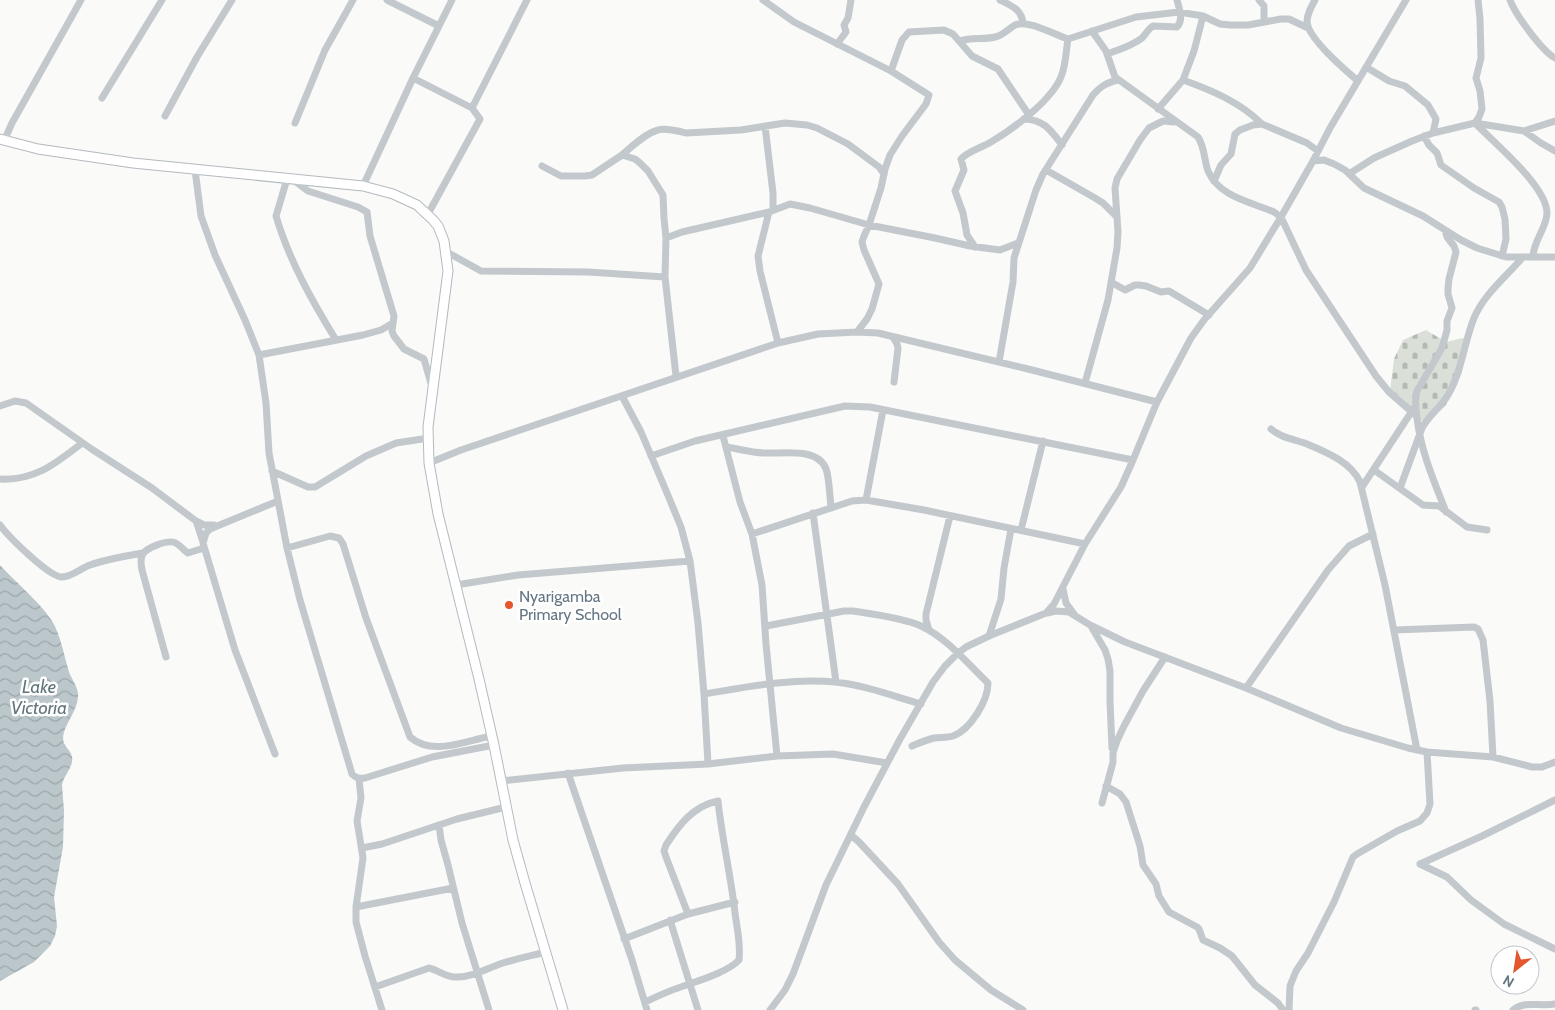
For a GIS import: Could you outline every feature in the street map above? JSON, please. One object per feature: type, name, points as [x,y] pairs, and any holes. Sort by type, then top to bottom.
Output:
[{"type":"street","points":[[81,0],[2,140],[38,149],[83,156],[195,170],[363,186],[393,194],[417,205],[438,226],[444,240],[448,271],[428,426],[429,463],[438,514],[479,678],[524,883],[563,1010]]},
{"type":"street","points":[[102,98],[162,0]]},
{"type":"street","points":[[165,116],[197,57],[232,0]]},
{"type":"street","points":[[295,122],[322,57],[353,0]]},
{"type":"street","points":[[388,0],[439,26]]},
{"type":"street","points":[[363,186],[413,78],[452,0]]},
{"type":"street","points":[[472,108],[527,0]]},
{"type":"street","points":[[763,0],[794,22],[891,71],[930,96],[890,155],[884,169],[869,225],[862,242],[879,284],[872,309],[857,332]]},
{"type":"street","points":[[837,44],[846,32],[844,26],[848,18],[851,0]]},
{"type":"street","points":[[1000,0],[1021,12],[1023,23]]},
{"type":"street","points":[[1107,54],[1138,41],[1150,27],[1178,26],[1181,20],[1177,0]]},
{"type":"street","points":[[1259,0],[1264,6],[1264,22]]},
{"type":"street","points":[[1315,0],[1307,17],[1308,28],[1326,51],[1358,81]]},
{"type":"street","points":[[1046,613],[1063,589],[1085,544],[1121,486],[1157,402],[1191,338],[1250,268],[1281,218],[1406,0]]},
{"type":"street","points":[[1475,123],[1482,109],[1476,78],[1481,58],[1478,0]]},
{"type":"street","points":[[1510,0],[1522,21],[1542,46],[1555,58]]},
{"type":"street","points":[[960,41],[971,38],[998,36],[1015,25],[1023,23],[1068,39],[1136,17],[1179,12],[1203,16],[1220,24],[1240,26],[1288,19],[1308,28]]},
{"type":"street","points":[[1158,109],[1182,80],[1194,51],[1203,16]]},
{"type":"street","points":[[891,71],[902,40],[909,32],[944,30],[953,34],[972,56],[998,70],[1026,117],[1040,122],[1048,128],[1062,145]]},
{"type":"street","points":[[1092,30],[1107,54],[1112,73],[1118,80],[1193,133],[1200,140],[1208,171],[1214,181],[1224,191],[1274,212],[1281,218],[1306,270],[1376,376],[1389,392],[1414,408]]},
{"type":"street","points":[[975,247],[969,240],[963,213],[955,191],[964,170],[961,160],[966,154],[991,142],[1026,117],[1052,92],[1062,76],[1068,39]]},
{"type":"street","points":[[1366,67],[1389,81],[1405,86],[1428,105],[1436,119],[1433,133]]},
{"type":"street","points":[[413,78],[472,108],[480,117],[428,214]]},
{"type":"street","points":[[999,362],[1013,282],[1014,258],[1036,190],[1046,170],[1100,87],[1118,80]]},
{"type":"street","points":[[1182,80],[1219,94],[1245,109],[1262,124],[1307,143],[1318,151]]},
{"type":"street","points":[[1085,384],[1108,300],[1117,248],[1115,188],[1117,179],[1149,128],[1159,122],[1168,120],[1181,125]]},
{"type":"street","points":[[1524,131],[1555,121]]},
{"type":"street","points":[[542,166],[561,176],[585,176],[592,174],[622,155],[640,140],[658,130],[678,130],[686,133],[741,130],[785,123],[817,128],[848,144],[879,167],[884,174]]},
{"type":"street","points":[[1475,123],[1510,157],[1542,198],[1547,214],[1533,248],[1532,256]]},
{"type":"street","points":[[1349,174],[1374,158],[1424,136],[1475,123],[1524,131],[1555,150]]},
{"type":"street","points":[[1214,181],[1220,165],[1231,154],[1235,134],[1243,128],[1262,124]]},
{"type":"street","points":[[765,126],[773,193],[771,211],[758,256],[778,343]]},
{"type":"street","points":[[1424,136],[1437,153],[1441,165],[1474,188],[1499,202],[1505,218],[1506,239],[1502,256]]},
{"type":"street","points":[[622,155],[635,159],[640,163],[648,171],[663,195],[666,238],[665,277],[676,376]]},
{"type":"street","points":[[1314,161],[1328,161],[1345,170],[1364,188],[1423,216],[1477,248],[1502,256],[1555,257]]},
{"type":"street","points":[[195,170],[200,216],[259,355],[266,404],[269,453],[287,548],[300,600],[352,774],[360,779],[378,775],[493,740]]},
{"type":"street","points":[[1046,170],[1103,203],[1117,217]]},
{"type":"street","points":[[290,179],[308,191],[358,207],[367,212],[368,231],[394,316],[394,336],[404,349],[424,359],[432,389]]},
{"type":"street","points":[[290,179],[276,216],[304,283],[319,313],[336,340]]},
{"type":"street","points":[[666,238],[682,232],[771,211],[785,204],[795,204],[869,225],[975,247],[1000,250],[1018,243]]},
{"type":"street","points":[[1445,230],[1456,252],[1448,288],[1452,308],[1447,321],[1444,342],[1417,391],[1414,408],[1427,466],[1446,512]]},
{"type":"street","points":[[446,251],[481,271],[588,272],[665,277]]},
{"type":"street","points":[[1400,488],[1419,434],[1427,419],[1448,396],[1458,376],[1466,342],[1480,307],[1522,257]]},
{"type":"street","points":[[1111,282],[1125,290],[1135,284],[1139,284],[1161,292],[1169,291],[1209,315]]},
{"type":"street","points":[[259,355],[374,332],[393,323]]},
{"type":"street","points":[[429,463],[461,450],[676,376],[778,343],[818,334],[857,332],[893,336],[1157,402]]},
{"type":"street","points":[[893,336],[898,348],[894,382]]},
{"type":"street","points":[[622,396],[651,456],[681,527],[690,561],[698,623],[708,764]]},
{"type":"street","points":[[0,406],[15,401],[26,403],[152,488],[196,521],[210,526],[220,525]]},
{"type":"street","points":[[651,456],[695,442],[846,406],[870,407],[1133,460]]},
{"type":"street","points":[[1362,487],[1414,408]]},
{"type":"street","points":[[866,500],[883,410]]},
{"type":"street","points":[[1271,430],[1280,436],[1307,444],[1347,464],[1356,474],[1362,487],[1394,630],[1417,750]]},
{"type":"street","points":[[723,436],[740,502],[752,534],[762,584],[777,756]]},
{"type":"street","points":[[272,472],[308,487],[315,487],[366,456],[396,443],[429,438]]},
{"type":"street","points":[[1021,530],[1043,441]]},
{"type":"street","points":[[0,479],[13,480],[30,477],[59,460],[82,442]]},
{"type":"street","points":[[727,448],[764,453],[797,452],[818,460],[826,469],[831,508]]},
{"type":"street","points":[[1374,470],[1424,506],[1438,506],[1468,527],[1487,530]]},
{"type":"street","points":[[752,534],[852,501],[866,500],[1085,544]]},
{"type":"street","points":[[203,546],[206,533],[210,529],[278,501]]},
{"type":"street","points":[[813,513],[836,682]]},
{"type":"street","points":[[929,630],[926,617],[950,516]]},
{"type":"street","points":[[196,521],[235,650],[275,754]]},
{"type":"street","points":[[0,525],[5,533],[33,558],[55,575],[62,577],[88,566],[127,555],[143,553],[158,545],[172,542],[177,543],[188,553],[203,546]]},
{"type":"street","points":[[989,636],[1001,600],[1011,529]]},
{"type":"street","points":[[1246,688],[1328,570],[1349,546],[1373,534]]},
{"type":"street","points":[[287,548],[330,536],[339,538],[343,544],[366,618],[410,737],[422,744],[448,746],[493,740]]},
{"type":"street","points":[[143,553],[141,558],[142,570],[166,657]]},
{"type":"street","points":[[456,585],[518,576],[690,561]]},
{"type":"street","points":[[1063,589],[1066,603],[1074,614]]},
{"type":"street","points":[[766,626],[844,611],[853,611],[914,623],[929,630],[988,684],[988,691],[980,709],[964,730],[952,737],[932,738],[912,746]]},
{"type":"street","points":[[770,1010],[777,1003],[793,974],[826,885],[851,835],[887,764],[936,678],[957,654],[989,636],[1046,613],[1063,611],[1074,614],[1090,625],[1125,642],[1246,688],[1341,728],[1427,752],[1493,757],[1532,768],[1542,767],[1555,762]]},
{"type":"street","points":[[914,623],[920,622],[926,617]]},
{"type":"street","points":[[1090,625],[1105,650],[1108,659],[1113,762],[1102,803]]},
{"type":"street","points":[[1394,630],[1474,627],[1478,629],[1483,640],[1490,701],[1493,757]]},
{"type":"street","points":[[1113,753],[1124,726],[1165,657]]},
{"type":"street","points":[[704,694],[770,684],[836,682],[858,686],[921,704]]},
{"type":"street","points":[[1289,1010],[1290,986],[1296,971],[1308,953],[1334,902],[1352,857],[1397,831],[1420,821],[1428,813],[1430,804],[1427,752]]},
{"type":"street","points":[[501,781],[623,768],[708,764],[777,756],[833,754],[887,764]]},
{"type":"street","points":[[568,773],[647,1010]]},
{"type":"street","points":[[360,779],[361,798],[357,821],[362,848],[363,868],[356,907],[356,922],[382,1010]]},
{"type":"street","points":[[1106,786],[1120,794],[1126,802],[1140,846],[1143,865],[1156,884],[1159,896],[1169,912],[1197,927],[1205,942],[1220,948],[1232,956],[1255,985],[1278,1003],[1283,1010]]},
{"type":"street","points":[[1554,946],[1504,924],[1471,900],[1447,877],[1420,864],[1555,800]]},
{"type":"street","points":[[645,1002],[700,981],[725,969],[738,960],[739,940],[735,902],[722,837],[718,801],[708,803],[699,808],[680,825],[664,851],[688,914]]},
{"type":"street","points":[[362,848],[382,844],[457,819],[506,807]]},
{"type":"street","points":[[439,825],[453,888],[489,1010]]},
{"type":"street","points":[[851,835],[898,884],[939,942],[955,960],[991,990],[1023,1010]]},
{"type":"street","points":[[356,907],[453,888]]},
{"type":"street","points":[[624,939],[670,920],[735,902]]},
{"type":"street","points":[[670,920],[698,1010]]},
{"type":"street","points":[[375,987],[429,968],[454,977],[477,973],[501,963],[546,952]]},
{"type":"street","points":[[777,1003],[783,1010]]},
{"type":"street","points":[[1514,1010],[1527,1004],[1555,1004]]},
{"type":"green space","points":[[1426,330],[1446,342],[1465,339],[1462,372],[1446,405],[1429,421],[1423,421],[1410,416],[1406,407],[1390,391],[1394,359],[1403,340]]},
{"type":"water","name":"Lake Victoria","points":[[0,565],[34,599],[52,621],[58,633],[69,672],[78,694],[76,706],[63,737],[64,743],[71,754],[72,761],[62,785],[64,811],[63,847],[54,897],[57,926],[55,936],[50,946],[34,962],[0,981]]},
{"type":"place","name":"Nyarigamba Primary School","points":[[509,605]]}]
